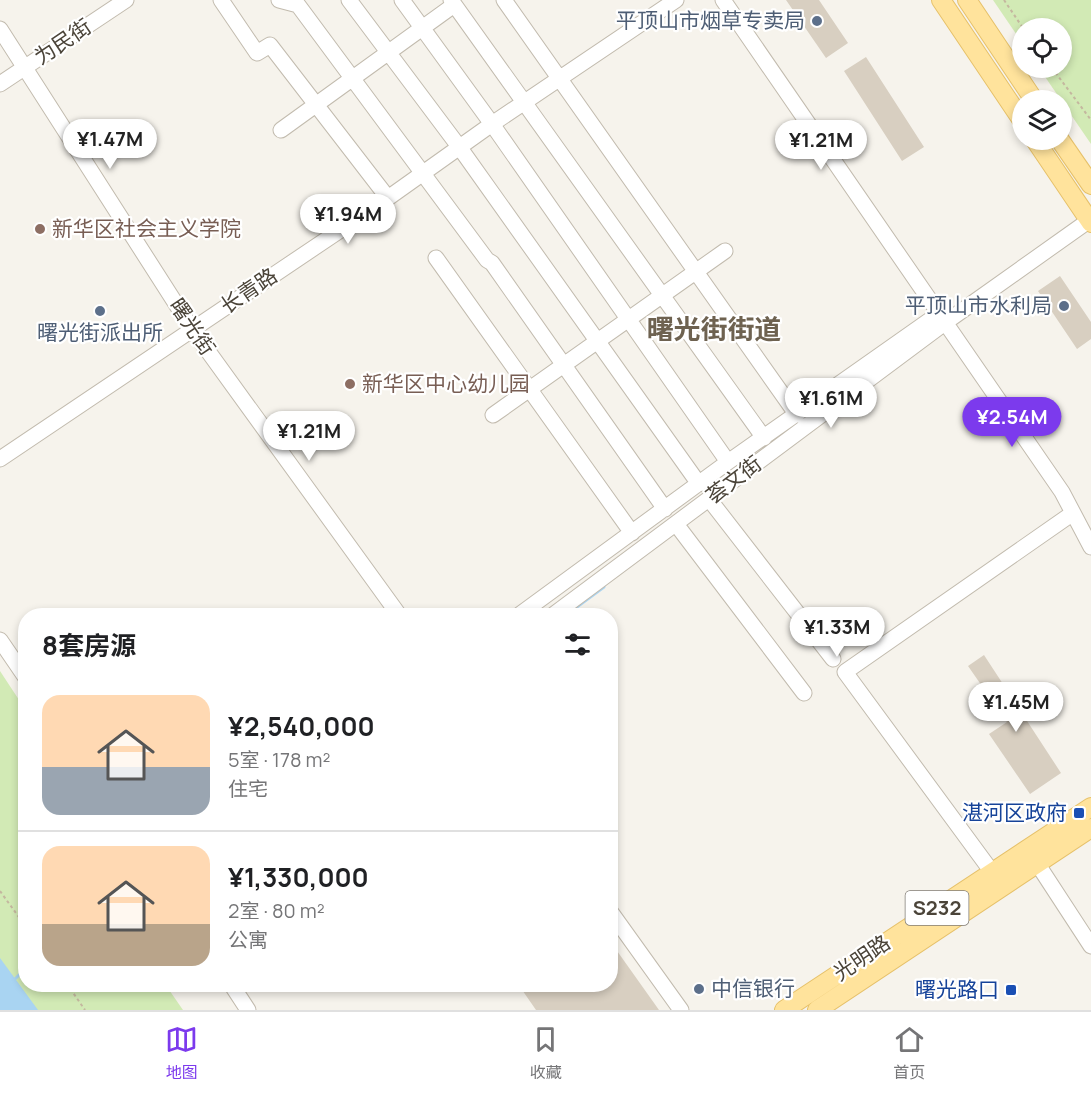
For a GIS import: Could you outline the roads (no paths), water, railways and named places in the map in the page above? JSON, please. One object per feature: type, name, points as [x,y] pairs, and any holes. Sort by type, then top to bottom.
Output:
[{"type":"main road","points":[[941,0],[1012,106]]},
{"type":"main road","points":[[967,0],[1027,90]]},
{"type":"main road","points":[[1042,150],[1090,221]]},
{"type":"main road","points":[[1067,150],[1091,185]]},
{"type":"main road","name":"光明路","points":[[817,1010],[1032,856],[1091,807]]},
{"type":"main road","name":"光明路","points":[[784,1010],[992,872],[1091,828]]},
{"type":"street","name":"为民街","points":[[0,84],[126,0]]},
{"type":"street","points":[[221,0],[257,53],[270,45],[388,198]]},
{"type":"street","points":[[279,0],[298,5],[425,173],[487,260],[492,263],[665,509]]},
{"type":"street","points":[[350,0],[460,148],[699,484]]},
{"type":"street","points":[[402,0],[492,124],[728,462]]},
{"type":"street","points":[[504,0],[797,414]]},
{"type":"street","name":"长青路","points":[[0,459],[425,173],[492,124],[676,0]]},
{"type":"street","points":[[723,0],[1062,492],[1089,540]]},
{"type":"street","points":[[280,130],[422,28],[453,2],[764,438]]},
{"type":"street","name":"曙光街","points":[[0,29],[192,329],[394,608]]},
{"type":"street","name":"荟文街","points":[[562,608],[1090,221]]},
{"type":"street","points":[[493,415],[724,251]]},
{"type":"street","points":[[436,258],[632,533]]},
{"type":"street","points":[[529,608],[797,414],[947,324]]},
{"type":"street","points":[[709,499],[833,659]]},
{"type":"street","points":[[992,872],[845,672],[1073,513]]},
{"type":"street","points":[[676,524],[804,693]]},
{"type":"street","points":[[0,640],[18,666]]},
{"type":"street","points":[[1032,856],[1091,946]]},
{"type":"street","points":[[618,922],[681,1010]]},
{"type":"street","points":[[236,992],[248,1010]]},
{"type":"water","points":[[0,958],[18,983],[18,992],[25,992],[38,1010],[0,1010]]},
{"type":"waterway","points":[[576,608],[604,587]]},
{"type":"waterway","points":[[12,982],[18,976]]},
{"type":"place","name":"平顶山市烟草专卖局","points":[[817,21]]},
{"type":"place","name":"新华区社会主义学院","points":[[40,229]]},
{"type":"place","name":"平顶山市水利局","points":[[1064,306]]},
{"type":"place","name":"曙光街派出所","points":[[100,311]]},
{"type":"place","name":"新华区中心幼儿园","points":[[350,384]]},
{"type":"place","name":"湛河区政府","points":[[1079,813]]},
{"type":"place","name":"中信银行","points":[[699,989]]},
{"type":"place","name":"曙光路口","points":[[1011,990]]},
{"type":"district","name":"曙光街街道","points":[[714,330]]}]
